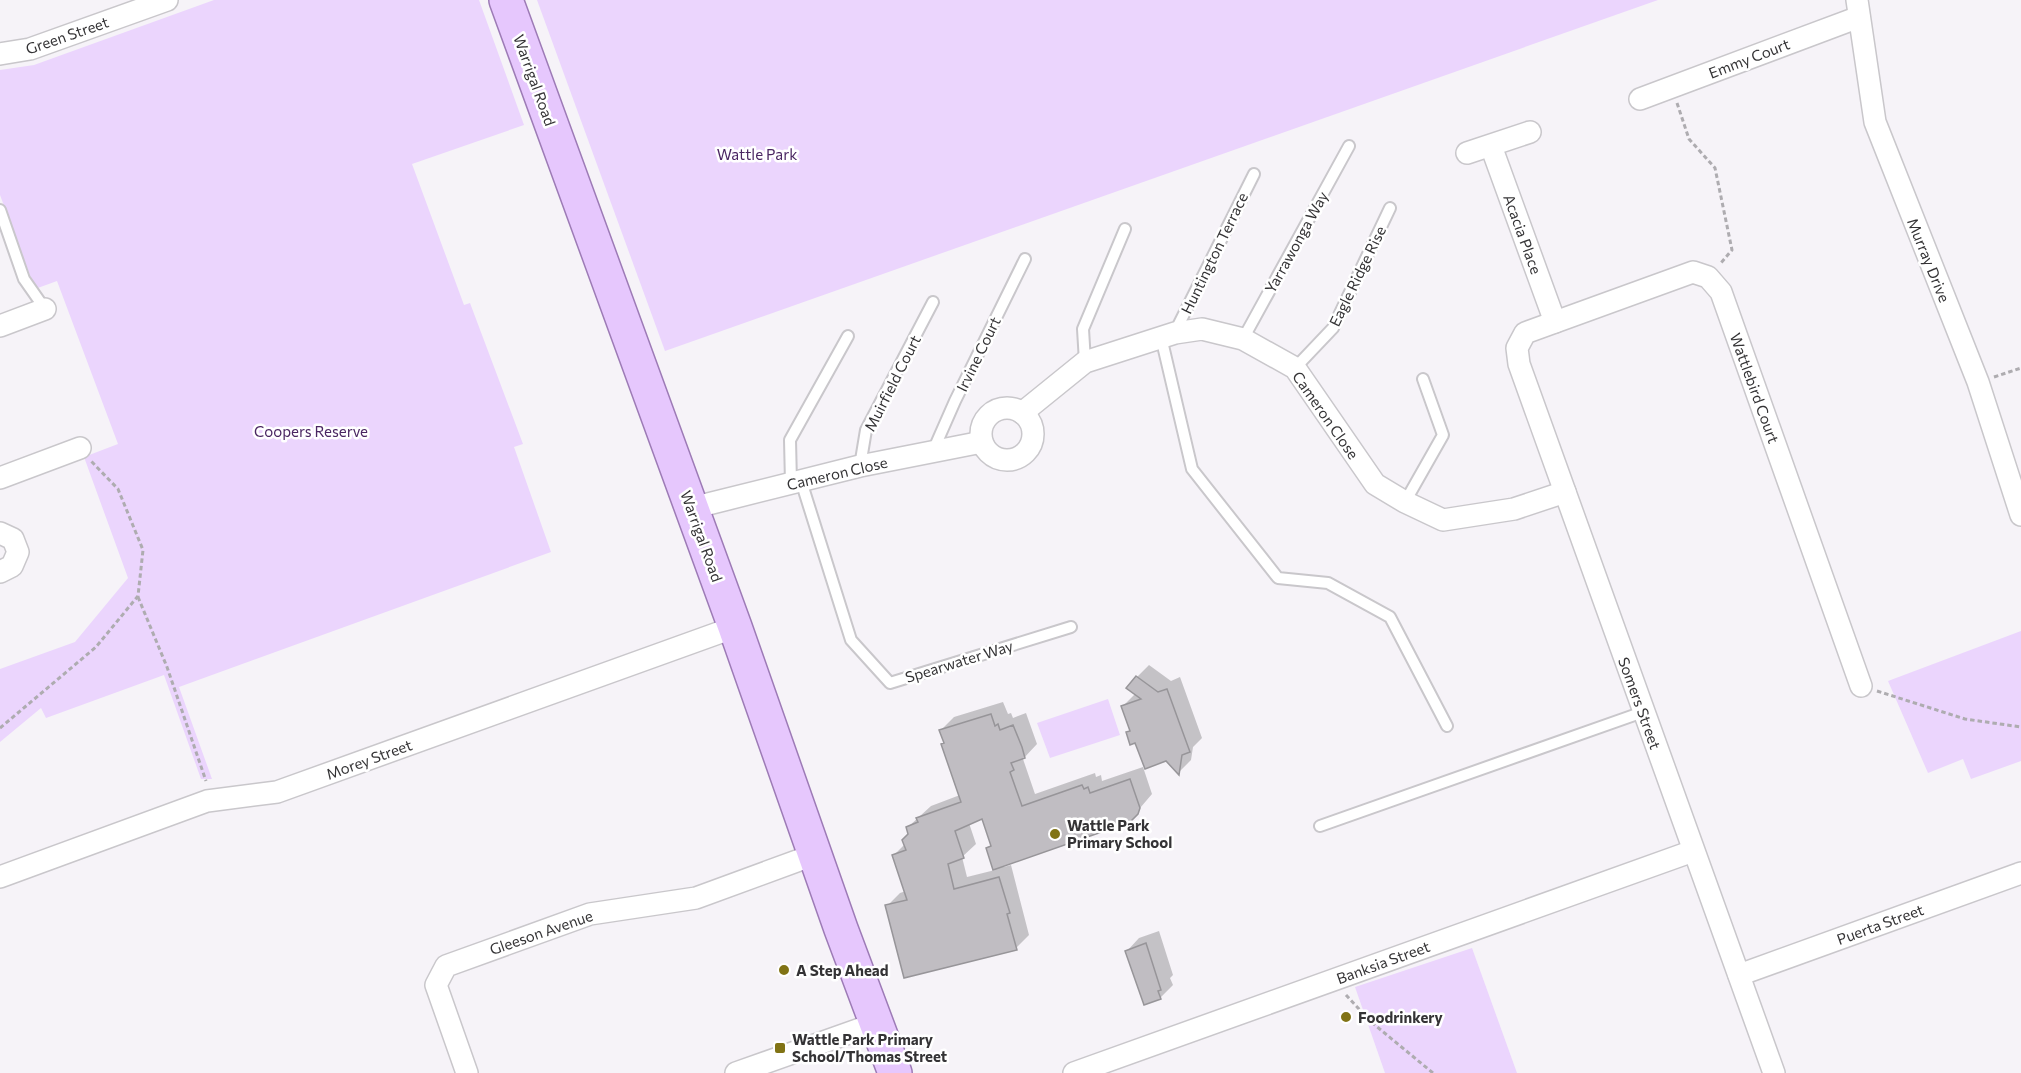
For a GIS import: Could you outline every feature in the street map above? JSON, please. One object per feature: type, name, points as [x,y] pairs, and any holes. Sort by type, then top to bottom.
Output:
[{"type":"main road","name":"Warrigal Road","points":[[506,0],[895,1073]]},
{"type":"street","name":"Green Street","points":[[0,54],[30,49],[167,0]]},
{"type":"street","name":"Emmy Court","points":[[1640,99],[1858,8]]},
{"type":"street","name":"Murray Drive","points":[[1858,8],[1875,122],[1978,382],[2021,515]]},
{"type":"street","points":[[1467,153],[1530,132]]},
{"type":"street","name":"Acacia Place","points":[[1491,146],[1555,322]]},
{"type":"street","points":[[1555,322],[1693,272],[1708,277]]},
{"type":"street","name":"Wattlebird Court","points":[[1708,277],[1722,292],[1861,686]]},
{"type":"street","points":[[0,326],[45,309]]},
{"type":"street","name":"Somers Street","points":[[1555,322],[1525,333],[1517,348],[1519,364],[1774,1073]]},
{"type":"street","name":"Cameron Close","points":[[1022,413],[1085,362],[1168,335],[1202,329],[1243,339],[1295,368],[1375,484],[1405,502],[1443,520],[1514,509],[1565,492]]},
{"type":"street","points":[[1007,408],[1022,413],[1028,418],[1034,432],[1033,440],[1026,453],[1018,459],[1000,460],[986,450],[982,442],[982,426],[992,413],[1007,408]]},
{"type":"street","name":"Cameron Close","points":[[692,508],[860,466],[982,442]]},
{"type":"street","points":[[0,478],[80,448]]},
{"type":"street","points":[[0,532],[13,539],[18,552],[12,566],[0,572]]},
{"type":"street","name":"Morey Street","points":[[0,877],[207,801],[277,792],[735,627]]},
{"type":"street","name":"Banksia Street","points":[[1074,1073],[1693,851]]},
{"type":"street","name":"Gleeson Avenue","points":[[467,1073],[436,986],[446,966],[590,914],[696,898],[816,854]]},
{"type":"street","name":"Puerta Street","points":[[1738,975],[2021,873]]},
{"type":"street","points":[[736,1073],[877,1023]]},
{"type":"lane","name":"Yarrawonga Way","points":[[1243,339],[1349,146]]},
{"type":"lane","name":"Huntington Terrace","points":[[1168,335],[1254,174]]},
{"type":"lane","name":"Eagle Ridge Rise","points":[[1295,368],[1333,328],[1390,208]]},
{"type":"lane","points":[[0,210],[24,279],[45,309]]},
{"type":"lane","points":[[1085,362],[1083,329],[1125,229]]},
{"type":"lane","name":"Irvine Court","points":[[933,451],[1025,259]]},
{"type":"lane","name":"Muirfield Court","points":[[860,466],[867,430],[933,302]]},
{"type":"lane","points":[[1168,335],[1192,469],[1278,578],[1328,583],[1390,617],[1447,726]]},
{"type":"lane","points":[[796,482],[790,440],[848,336]]},
{"type":"lane","points":[[1405,502],[1443,435],[1423,379]]},
{"type":"lane","name":"Spearwater Way","points":[[796,482],[851,640],[890,683],[1071,627]]},
{"type":"lane","points":[[1320,826],[1643,712]]},
{"type":"path","points":[[1672,87],[1689,139],[1715,168],[1723,201],[1732,250],[1708,277]]},
{"type":"path","points":[[1978,382],[2021,368]]},
{"type":"path","points":[[80,448],[118,489],[143,550],[138,596],[167,667],[206,778],[207,801]]},
{"type":"path","points":[[0,728],[96,647],[138,596]]},
{"type":"path","points":[[1861,686],[1965,719],[2021,727]]},
{"type":"path","points":[[1332,980],[1370,1021],[1433,1073]]},
{"type":"green space","name":"Coopers Reserve","points":[[214,0],[479,0],[524,125],[412,164],[464,305],[470,303],[523,444],[514,447],[551,552],[179,687],[212,779],[201,779],[164,675],[46,718],[41,708],[0,742],[0,669],[75,642],[128,578],[84,457],[118,444],[57,281],[35,289],[0,195],[0,70],[34,65]]},
{"type":"green space","name":"Wattle Park","points":[[537,0],[1658,0],[665,351]]},
{"type":"green space","points":[[2021,631],[2021,761],[1971,779],[1963,759],[1928,773],[1888,681]]},
{"type":"green space","points":[[1108,699],[1120,735],[1050,758],[1037,723]]},
{"type":"green space","points":[[1472,948],[1517,1073],[1385,1073],[1355,987]]},
{"type":"building","points":[[1136,676],[1158,692],[1167,689],[1190,752],[1182,755],[1179,775],[1166,761],[1145,769],[1135,743],[1130,745],[1126,732],[1130,731],[1121,706],[1141,699],[1126,688]]},
{"type":"building","points":[[991,714],[995,726],[998,724],[1000,730],[1013,725],[1022,747],[1025,758],[1011,763],[1014,770],[1010,772],[1022,806],[1082,785],[1084,789],[1088,787],[1090,793],[1130,779],[1140,808],[1138,814],[1130,822],[993,870],[986,848],[991,846],[982,819],[955,831],[964,858],[948,864],[954,889],[999,877],[1010,913],[1007,914],[1017,950],[904,978],[885,905],[907,900],[892,855],[906,850],[902,840],[908,834],[906,827],[918,822],[916,818],[961,802],[941,744],[944,743],[939,730]]},
{"type":"building","points":[[1146,943],[1161,990],[1158,991],[1161,999],[1144,1005],[1125,951]]},
{"type":"place","name":"Wattle Park Primary School","points":[[1055,834]]},
{"type":"place","name":"A Step Ahead","points":[[784,970]]},
{"type":"place","name":"Foodrinkery","points":[[1346,1017]]},
{"type":"place","name":"Wattle Park Primary School/Thomas Street","points":[[780,1048]]}]
